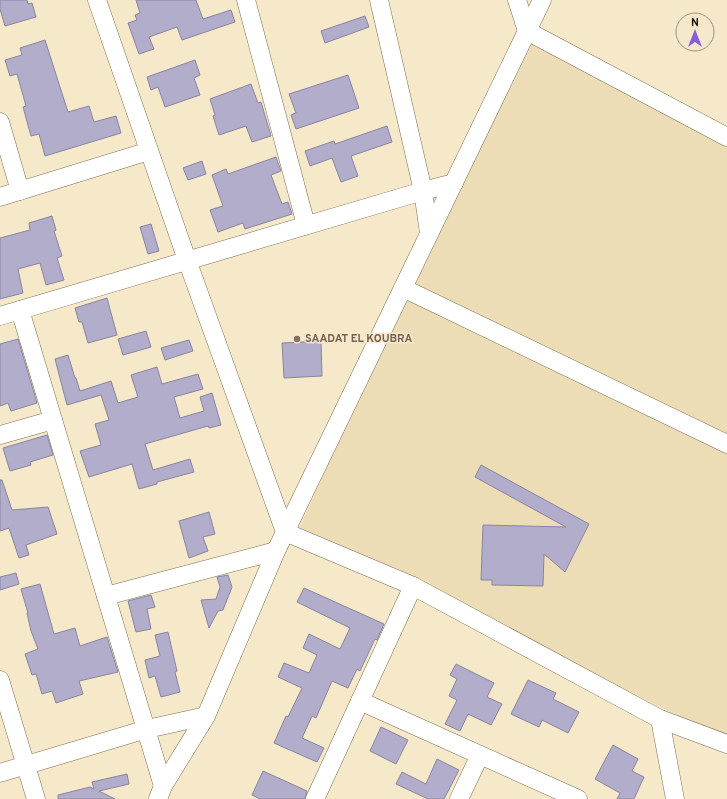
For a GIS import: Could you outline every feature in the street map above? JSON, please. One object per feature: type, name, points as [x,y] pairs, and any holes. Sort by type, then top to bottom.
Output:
[{"type":"street","points":[[97,0],[187,260],[285,532],[413,586],[660,719],[727,744]]},
{"type":"street","points":[[379,0],[423,191],[429,233]]},
{"type":"street","points":[[517,0],[527,31],[727,137]]},
{"type":"street","points":[[160,792],[206,716],[276,551],[542,0]]},
{"type":"street","points":[[250,1],[306,225]]},
{"type":"street","points":[[0,122],[20,191]]},
{"type":"street","points":[[0,197],[149,151]]},
{"type":"street","points":[[0,316],[306,225],[454,183]]},
{"type":"street","points":[[403,288],[727,444]]},
{"type":"street","points":[[20,310],[147,729],[160,792]]},
{"type":"street","points":[[0,435],[53,420]]},
{"type":"street","points":[[106,596],[276,551]]},
{"type":"street","points":[[314,799],[413,586]]},
{"type":"street","points":[[0,680],[36,799]]},
{"type":"street","points":[[360,701],[575,798]]},
{"type":"street","points":[[0,773],[147,729],[206,716]]},
{"type":"street","points":[[660,719],[675,799]]},
{"type":"street","points":[[459,799],[480,755]]},
{"type":"shaded area","points":[[527,31],[727,137],[727,740],[299,529],[454,183]]},
{"type":"building","points":[[0,0],[27,0],[28,4],[32,3],[36,17],[5,26],[0,9]]},
{"type":"building","points":[[136,0],[196,0],[203,19],[231,10],[235,22],[182,40],[177,27],[149,37],[154,49],[139,54],[128,23],[137,20],[135,15],[140,13]]},
{"type":"building","points":[[365,16],[369,27],[325,43],[321,31]]},
{"type":"building","points":[[45,40],[68,112],[89,106],[94,122],[116,116],[121,133],[45,156],[39,134],[31,136],[23,107],[26,106],[17,74],[10,76],[5,60],[22,55],[20,48]]},
{"type":"building","points":[[195,60],[200,75],[194,78],[200,95],[165,107],[158,87],[151,90],[147,77]]},
{"type":"building","points":[[348,75],[359,108],[296,129],[291,115],[296,113],[289,94]]},
{"type":"building","points":[[251,84],[258,103],[261,102],[271,136],[252,142],[246,126],[219,135],[213,116],[215,115],[210,99]]},
{"type":"building","points":[[387,126],[392,142],[351,156],[358,176],[341,182],[332,158],[310,166],[305,151],[334,141],[335,144]]},
{"type":"building","points":[[276,157],[281,171],[271,175],[282,204],[288,202],[292,214],[245,229],[243,223],[218,232],[210,210],[223,206],[212,175],[226,169],[228,174]]},
{"type":"building","points":[[202,161],[206,174],[188,180],[183,168]]},
{"type":"building","points":[[52,216],[56,230],[54,231],[62,256],[57,258],[64,280],[46,285],[40,263],[18,269],[23,293],[0,299],[0,238],[30,230],[29,223]]},
{"type":"building","points":[[151,224],[159,251],[148,254],[140,227]]},
{"type":"building","points":[[107,298],[117,335],[88,343],[82,322],[79,322],[75,308]]},
{"type":"building","points":[[146,331],[151,347],[123,355],[118,339]]},
{"type":"building","points":[[18,339],[37,403],[11,411],[8,403],[0,406],[0,344]]},
{"type":"building","points":[[189,340],[193,351],[165,360],[161,348]]},
{"type":"building","points":[[321,341],[322,376],[284,378],[282,343]]},
{"type":"building","points":[[68,355],[80,391],[111,381],[118,403],[138,397],[131,375],[157,367],[162,384],[198,374],[203,389],[174,397],[180,418],[204,411],[200,397],[212,393],[221,425],[209,428],[208,426],[145,444],[153,470],[190,459],[194,472],[157,482],[157,484],[139,489],[132,464],[89,477],[80,451],[101,445],[95,424],[109,420],[101,395],[67,405],[55,359]]},
{"type":"building","points":[[47,435],[53,455],[30,462],[31,465],[10,471],[3,448]]},
{"type":"building","points":[[481,465],[589,524],[565,572],[544,554],[543,586],[492,585],[492,580],[481,580],[483,525],[566,527],[475,477]]},
{"type":"building","points":[[0,480],[2,480],[12,510],[48,507],[57,534],[26,545],[29,555],[19,558],[9,528],[0,531]]},
{"type":"building","points":[[209,512],[215,534],[203,537],[208,551],[189,558],[179,521]]},
{"type":"building","points":[[16,573],[19,584],[0,590],[0,577]]},
{"type":"building","points":[[228,575],[232,587],[223,610],[218,611],[209,628],[201,600],[216,599],[220,587],[217,577]]},
{"type":"building","points":[[40,584],[54,634],[75,628],[80,646],[107,637],[118,672],[79,681],[83,694],[56,703],[52,691],[42,694],[36,674],[32,675],[25,654],[38,649],[31,631],[28,613],[21,589]]},
{"type":"building","points":[[304,588],[384,624],[360,671],[357,669],[348,688],[332,681],[316,718],[312,716],[302,738],[324,748],[317,762],[274,743],[286,716],[288,717],[302,688],[278,677],[284,663],[309,673],[317,655],[303,648],[309,634],[340,649],[350,628],[297,602]]},
{"type":"building","points":[[151,595],[155,607],[147,609],[151,629],[136,632],[128,601]]},
{"type":"building","points":[[168,632],[180,692],[161,697],[155,676],[149,678],[145,660],[160,656],[155,635]]},
{"type":"building","points":[[456,664],[494,683],[487,697],[502,704],[491,725],[468,714],[460,731],[445,724],[457,700],[449,696],[457,679],[450,675]]},
{"type":"building","points":[[528,680],[556,693],[553,699],[579,712],[568,733],[542,720],[539,727],[511,714]]},
{"type":"building","points":[[381,727],[408,740],[396,764],[370,751]]},
{"type":"building","points":[[613,745],[638,759],[632,771],[644,777],[634,799],[617,799],[620,793],[595,779]]},
{"type":"building","points":[[437,759],[459,770],[444,799],[428,799],[396,784],[402,772],[426,784]]},
{"type":"building","points":[[263,771],[307,791],[305,799],[260,799],[252,795]]},
{"type":"building","points":[[127,774],[129,784],[99,791],[115,799],[58,799],[58,795],[90,787],[94,789],[92,782]]},
{"type":"place","name":"SAADAT EL KOUBRA","points":[[297,339]]}]
